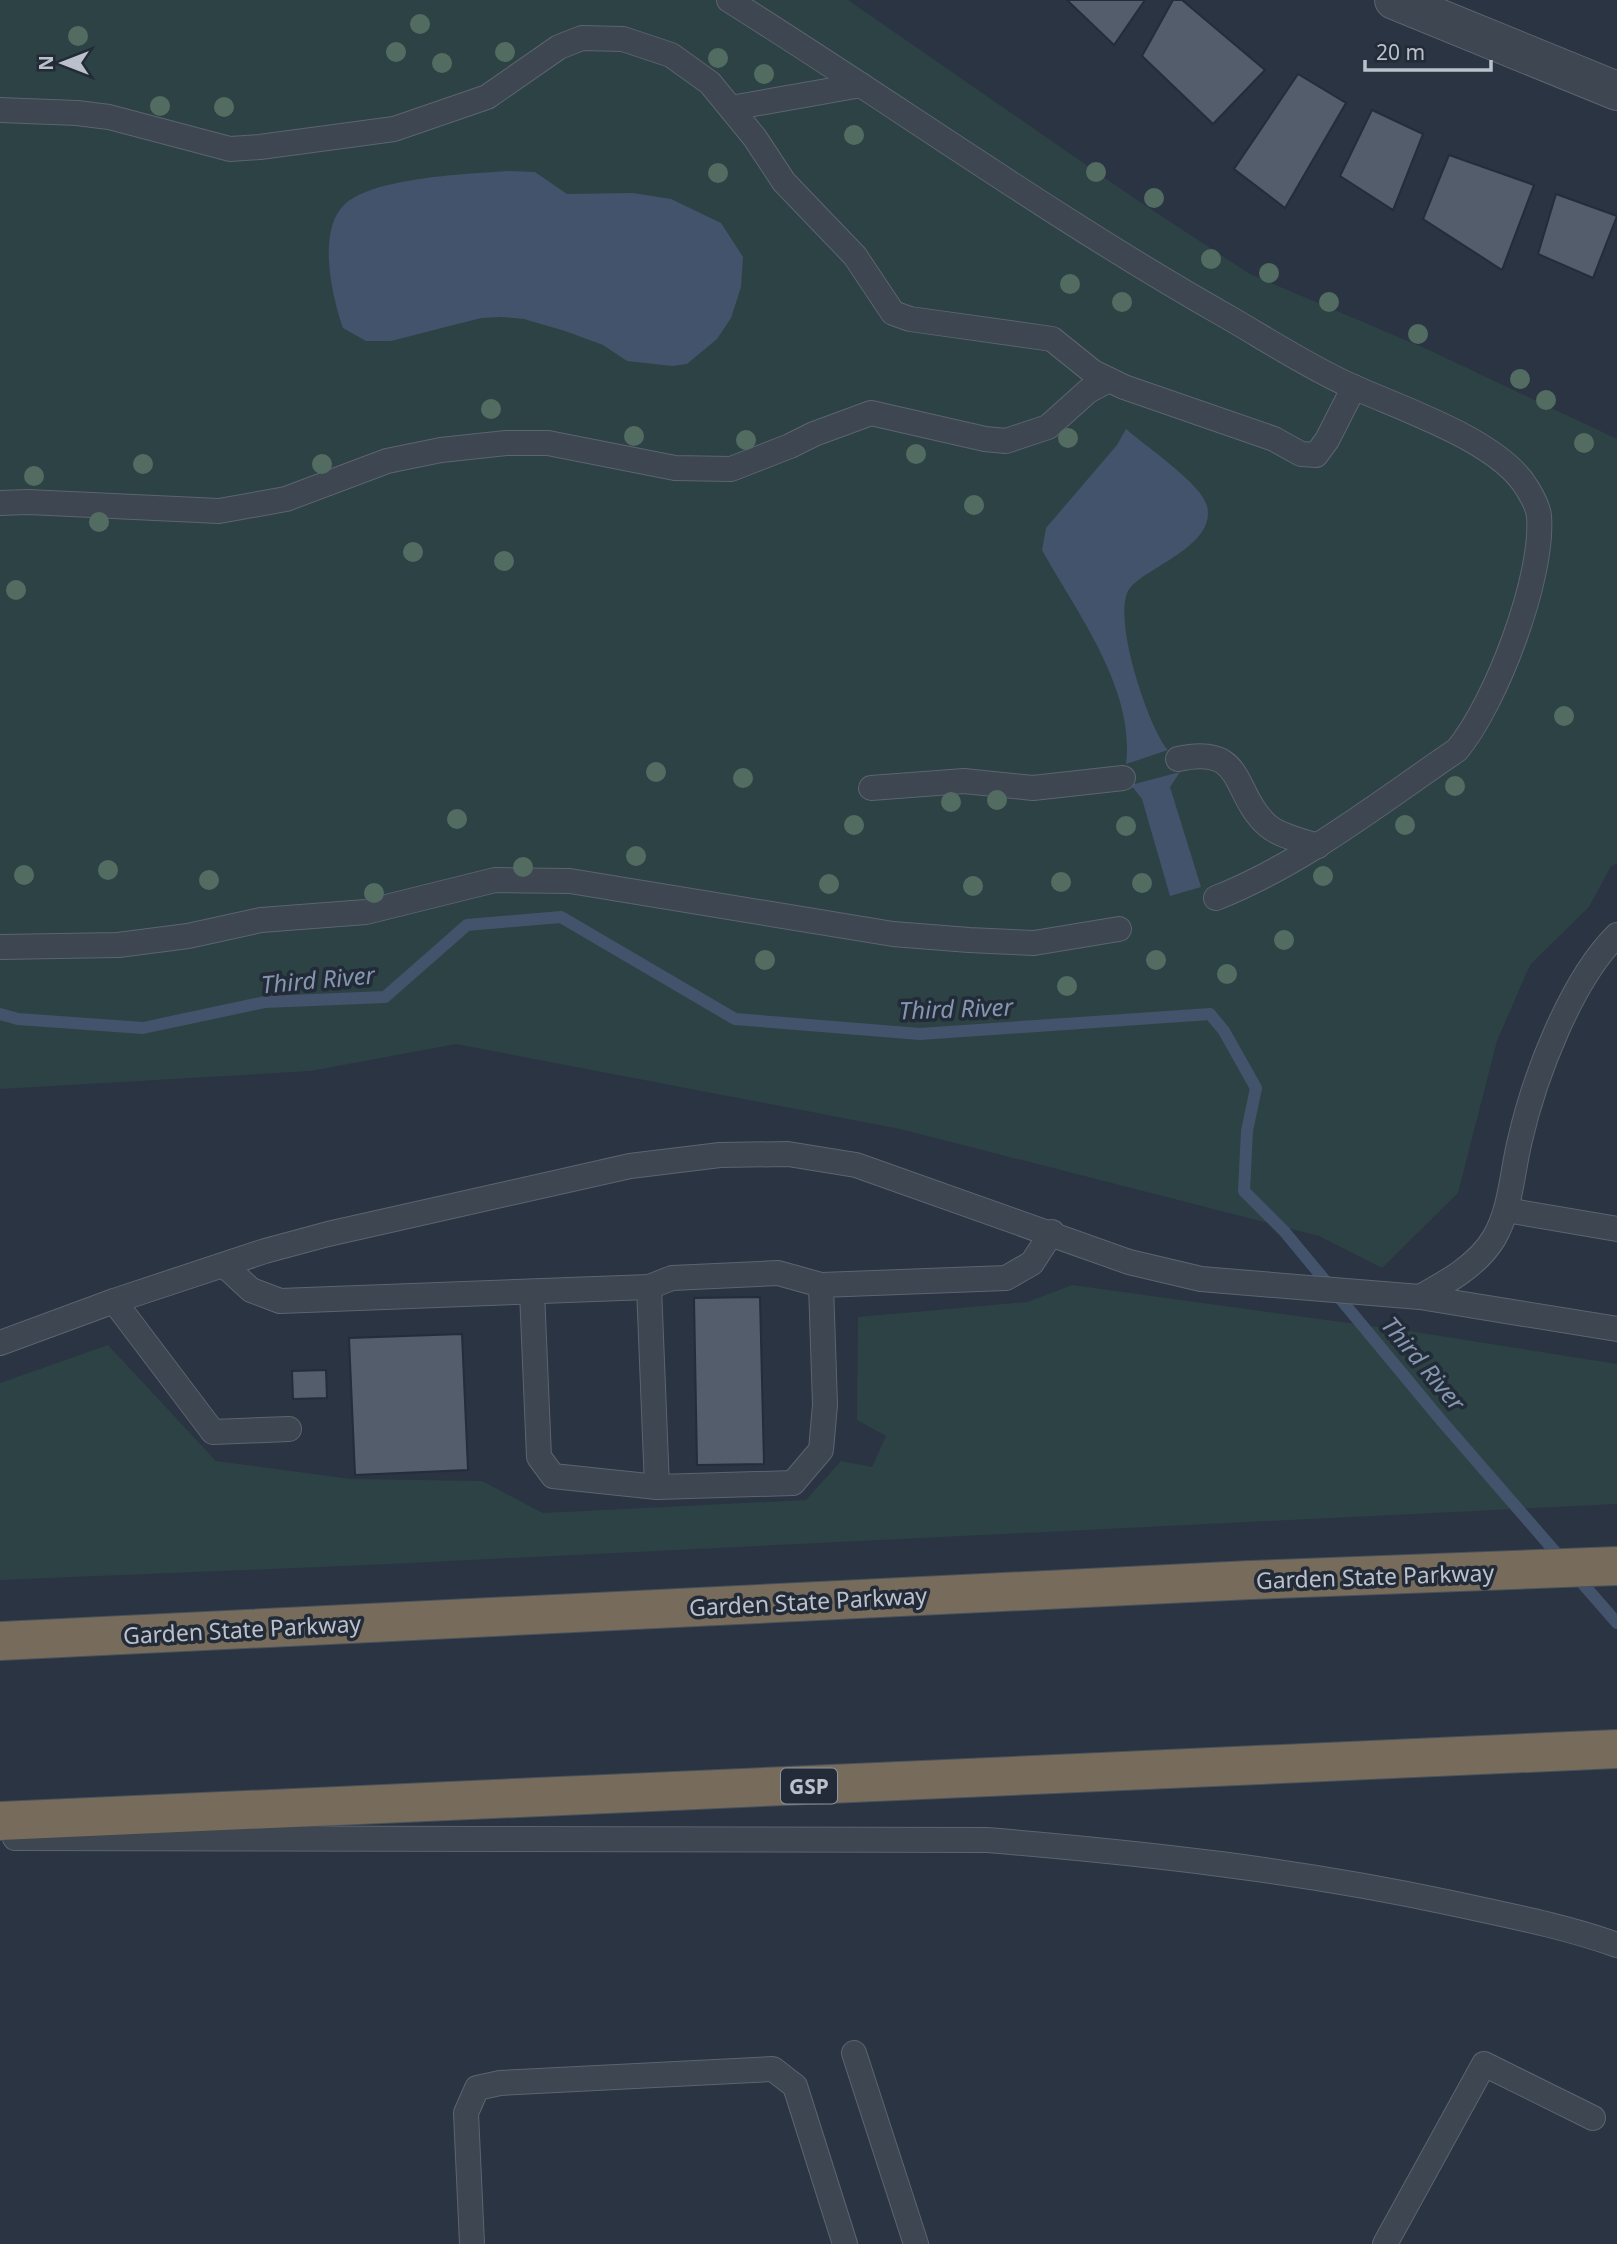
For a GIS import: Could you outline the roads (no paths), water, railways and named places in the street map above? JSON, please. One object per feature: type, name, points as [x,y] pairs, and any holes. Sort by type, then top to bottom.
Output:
[{"type":"highway","name":"Garden State Parkway","points":[[0,1640],[1250,1580],[1617,1566]]},
{"type":"highway","name":"GSP","points":[[0,1821],[1617,1749]]},
{"type":"street","points":[[1394,0],[1617,91]]},
{"type":"lane","points":[[729,0],[1126,257],[1354,387],[1467,438],[1511,468],[1527,486],[1539,513],[1538,543],[1515,635],[1471,733],[1457,750],[1318,846],[1261,880],[1216,898]]},
{"type":"lane","points":[[0,110],[109,117],[230,149],[326,140],[394,129],[487,97],[559,47],[582,38],[623,39],[671,55],[710,83],[784,182],[855,256],[894,313],[910,319],[1052,340],[1093,372],[1110,380],[1189,412],[1274,439],[1301,454],[1316,455],[1328,440],[1354,387]]},
{"type":"lane","points":[[731,108],[861,85]]},
{"type":"lane","points":[[0,503],[219,511],[286,499],[387,461],[440,450],[506,443],[548,443],[676,468],[731,469],[814,434],[871,414],[985,439],[1006,441],[1048,427],[1088,391],[1110,380]]},
{"type":"lane","points":[[1178,759],[1199,754],[1218,757],[1235,770],[1268,826],[1318,846]]},
{"type":"lane","points":[[871,788],[964,781],[1033,788],[1124,778]]},
{"type":"lane","points":[[0,947],[118,945],[188,936],[261,920],[366,912],[495,880],[570,881],[894,934],[969,940],[1034,943],[1119,929]]},
{"type":"lane","points":[[1408,1296],[1470,1265],[1494,1239],[1506,1210],[1520,1138],[1543,1065],[1582,983],[1617,935]]},
{"type":"lane","points":[[0,1343],[114,1301],[265,1251],[365,1226],[630,1166],[720,1155],[788,1154],[856,1165],[1052,1232],[1129,1262],[1200,1279],[1408,1296],[1617,1329]]},
{"type":"lane","points":[[1506,1210],[1617,1229]]},
{"type":"lane","points":[[225,1266],[251,1290],[280,1301],[649,1287],[672,1278],[778,1273],[821,1285],[1006,1278],[1032,1263],[1052,1232]]},
{"type":"lane","points":[[532,1292],[539,1457],[553,1476],[657,1487],[793,1483],[821,1450],[825,1405],[821,1285]]},
{"type":"lane","points":[[649,1287],[657,1487]]},
{"type":"lane","points":[[114,1301],[213,1432],[289,1429]]},
{"type":"lane","points":[[0,1838],[987,1840],[1111,1850],[1357,1883],[1483,1910],[1617,1945]]},
{"type":"lane","points":[[853,2053],[916,2244]]},
{"type":"lane","points":[[1385,2244],[1484,2064],[1593,2118]]},
{"type":"lane","points":[[472,2244],[467,2113],[477,2088],[500,2083],[773,2069],[795,2087],[845,2244]]},
{"type":"water","points":[[509,171],[535,172],[567,194],[633,193],[671,199],[721,223],[743,257],[741,287],[731,318],[717,339],[687,364],[672,366],[627,361],[603,345],[524,319],[481,318],[391,341],[366,341],[343,328],[331,281],[329,246],[331,229],[346,203],[360,194],[400,182]]},
{"type":"water","points":[[1126,429],[1195,487],[1207,506],[1207,520],[1202,532],[1192,544],[1139,580],[1130,588],[1125,601],[1128,644],[1134,670],[1151,718],[1168,750],[1126,764],[1127,736],[1113,679],[1086,624],[1042,550],[1046,528],[1117,445]]},
{"type":"water","points":[[1180,772],[1170,787],[1201,887],[1170,896],[1142,799],[1131,785]]},
{"type":"waterway","name":"Third River","points":[[0,1014],[18,1019],[143,1028],[265,1002],[385,997],[467,925],[561,917],[735,1019],[920,1034],[1210,1014],[1224,1031],[1256,1088],[1247,1131],[1244,1191],[1284,1231],[1440,1419],[1564,1562]]},
{"type":"waterway","name":"Third River","points":[[1576,1576],[1617,1623]]}]
